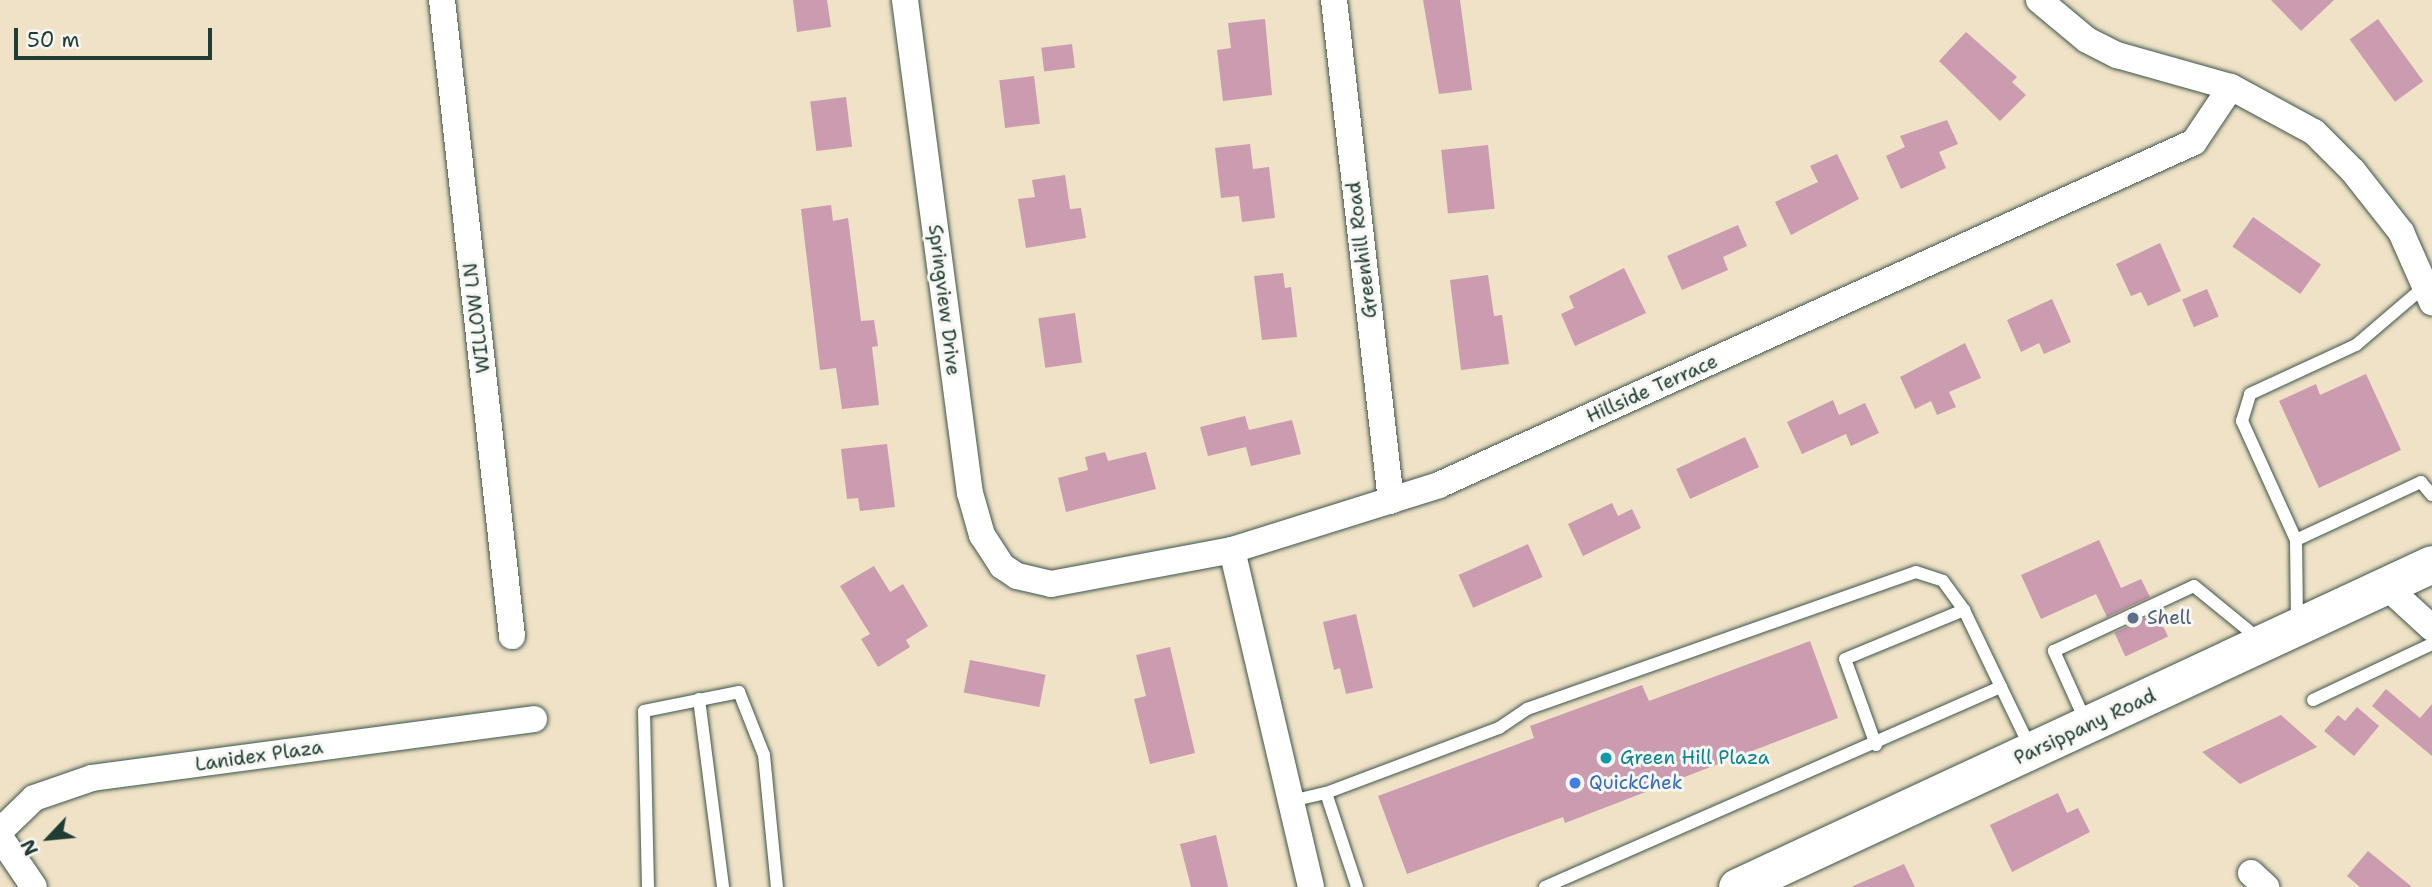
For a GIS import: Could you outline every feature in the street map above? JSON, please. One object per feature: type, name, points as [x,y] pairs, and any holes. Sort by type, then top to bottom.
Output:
[{"type":"main road","name":"Parsippany Road","points":[[1737,887],[2432,564]]},
{"type":"street","name":"WILLOW LN","points":[[442,0],[512,636]]},
{"type":"street","name":"Springview Drive","points":[[905,0],[970,493],[987,545],[1002,566],[1025,578]]},
{"type":"street","name":"Greenhill Road","points":[[1334,0],[1391,501]]},
{"type":"street","points":[[2039,0],[2087,40],[2117,55],[2231,86],[2314,132],[2353,172],[2401,232],[2428,294]]},
{"type":"street","name":"Hillside Terrace","points":[[1025,578],[1070,583],[1232,550],[1391,501],[1540,440],[2194,142],[2231,86]]},
{"type":"street","points":[[1232,550],[1311,887]]},
{"type":"street","points":[[2386,586],[2432,628]]},
{"type":"street","name":"Lanidex Plaza","points":[[0,831],[34,798],[92,778],[534,719]]},
{"type":"street","points":[[0,838],[34,887]]},
{"type":"lane","points":[[2297,628],[2296,540],[2242,421],[2250,394],[2356,345],[2428,294]]},
{"type":"lane","points":[[2296,540],[2421,482],[2432,495]]},
{"type":"lane","points":[[1291,800],[1326,793],[1499,728],[1527,709],[1916,572],[1943,581],[1964,610],[2032,751]]},
{"type":"lane","points":[[2087,726],[2054,651],[2077,640],[2194,586],[2264,643]]},
{"type":"lane","points":[[1876,745],[1845,659],[1964,610]]},
{"type":"lane","points":[[2313,700],[2432,644]]},
{"type":"lane","points":[[1545,887],[1876,745],[2001,687]]},
{"type":"lane","points":[[648,887],[644,711],[739,692],[764,755],[777,887]]},
{"type":"lane","points":[[699,699],[723,887]]},
{"type":"lane","points":[[1326,793],[1357,887]]},
{"type":"building","points":[[793,0],[827,0],[831,27],[797,32]]},
{"type":"building","points":[[1423,0],[1460,0],[1472,90],[1439,94]]},
{"type":"building","points":[[2271,0],[2334,0],[2301,31]]},
{"type":"building","points":[[1265,19],[1272,95],[1223,101],[1217,50],[1231,48],[1228,23]]},
{"type":"building","points":[[2378,19],[2423,81],[2395,102],[2350,40]]},
{"type":"building","points":[[1966,32],[2017,77],[2012,82],[2026,95],[2000,121],[1939,61]]},
{"type":"building","points":[[1072,44],[1075,68],[1044,72],[1041,48]]},
{"type":"building","points":[[1034,76],[1040,124],[1005,128],[999,80]]},
{"type":"building","points":[[846,97],[852,147],[816,151],[810,101]]},
{"type":"building","points":[[1947,120],[1958,144],[1939,152],[1946,168],[1901,189],[1886,156],[1905,147],[1900,136]]},
{"type":"building","points":[[1250,144],[1253,169],[1269,167],[1275,218],[1242,222],[1239,196],[1221,198],[1215,148]]},
{"type":"building","points":[[1488,145],[1495,209],[1448,214],[1441,150]]},
{"type":"building","points":[[1837,154],[1859,199],[1791,235],[1775,202],[1818,182],[1810,166]]},
{"type":"building","points":[[1065,175],[1070,209],[1081,208],[1086,238],[1026,248],[1018,199],[1035,197],[1032,180]]},
{"type":"building","points":[[831,205],[833,221],[848,218],[861,321],[874,320],[878,346],[872,347],[879,405],[842,409],[836,368],[820,370],[801,209]]},
{"type":"building","points":[[2253,217],[2321,265],[2300,294],[2232,246]]},
{"type":"building","points":[[1738,225],[1747,246],[1723,257],[1728,270],[1682,290],[1667,256]]},
{"type":"building","points":[[2160,243],[2181,291],[2148,306],[2141,292],[2131,296],[2116,264]]},
{"type":"building","points":[[1624,268],[1646,313],[1575,346],[1561,314],[1574,308],[1569,296]]},
{"type":"building","points":[[1283,273],[1285,288],[1291,287],[1297,337],[1262,340],[1254,276]]},
{"type":"building","points":[[1488,275],[1494,316],[1502,315],[1509,364],[1461,370],[1450,280]]},
{"type":"building","points":[[2207,289],[2219,317],[2194,327],[2182,300]]},
{"type":"building","points":[[2052,299],[2071,342],[2044,354],[2039,343],[2021,352],[2007,320]]},
{"type":"building","points":[[1075,313],[1082,363],[1045,368],[1038,318]]},
{"type":"building","points":[[1965,343],[1981,378],[1949,392],[1956,407],[1937,415],[1931,401],[1915,409],[1900,377]]},
{"type":"building","points":[[2366,374],[2401,450],[2319,488],[2279,401],[2316,384],[2320,395]]},
{"type":"building","points":[[1833,400],[1839,415],[1865,403],[1879,433],[1851,446],[1846,434],[1802,454],[1787,422]]},
{"type":"building","points":[[1245,416],[1249,430],[1292,420],[1301,454],[1251,466],[1246,447],[1208,456],[1200,427]]},
{"type":"building","points":[[1745,437],[1759,467],[1690,499],[1676,469]]},
{"type":"building","points":[[887,444],[895,507],[860,511],[858,498],[847,499],[841,449]]},
{"type":"building","points":[[1105,452],[1108,461],[1146,452],[1156,489],[1066,512],[1058,478],[1088,470],[1085,457]]},
{"type":"building","points":[[1612,503],[1618,516],[1632,509],[1641,528],[1583,556],[1568,524]]},
{"type":"building","points":[[2099,540],[2121,588],[2141,579],[2150,597],[2107,617],[2096,594],[2041,619],[2021,575]]},
{"type":"building","points":[[1528,544],[1543,577],[1473,608],[1459,575]]},
{"type":"building","points":[[874,566],[890,592],[903,584],[928,626],[906,640],[910,647],[878,667],[861,639],[870,634],[840,586]]},
{"type":"building","points":[[2157,613],[2168,637],[2125,656],[2114,633]]},
{"type":"building","points":[[1356,614],[1373,688],[1346,694],[1340,668],[1334,670],[1323,622]]},
{"type":"building","name":"Green Hill Plaza","points":[[1810,641],[1838,718],[1565,823],[1563,817],[1407,874],[1378,796],[1534,738],[1530,726],[1642,685],[1649,701]]},
{"type":"building","points":[[1170,647],[1195,753],[1150,764],[1134,699],[1146,696],[1136,655]]},
{"type":"building","points":[[970,660],[1046,675],[1039,707],[964,692]]},
{"type":"building","points":[[2386,689],[2420,718],[2432,704],[2432,756],[2372,706]]},
{"type":"building","points":[[2357,707],[2379,726],[2354,756],[2324,731],[2338,715],[2345,721]]},
{"type":"building","points":[[2281,715],[2317,747],[2240,784],[2202,752]]},
{"type":"building","points":[[2058,793],[2067,813],[2078,808],[2090,832],[2012,872],[1990,825]]},
{"type":"building","points":[[1216,835],[1228,887],[1191,887],[1180,844]]},
{"type":"building","points":[[2368,851],[2412,887],[2360,887],[2347,876]]},
{"type":"building","points":[[1904,864],[1915,887],[1851,887]]},
{"type":"place","name":"Shell","points":[[2133,618]]},
{"type":"place","name":"Green Hill Plaza","points":[[1606,758]]},
{"type":"place","name":"QuickChek","points":[[1575,783]]}]
